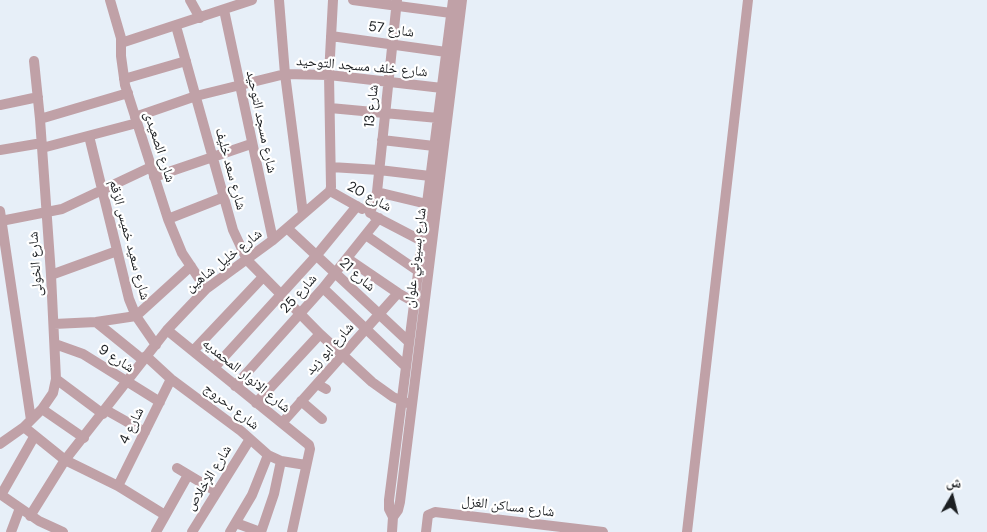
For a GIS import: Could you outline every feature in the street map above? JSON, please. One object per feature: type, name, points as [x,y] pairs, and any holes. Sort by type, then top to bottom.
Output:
[{"type":"street","points":[[190,0],[200,18]]},
{"type":"street","points":[[121,43],[224,10],[234,3],[252,0]]},
{"type":"street","points":[[279,0],[285,74],[303,214]]},
{"type":"street","points":[[330,191],[329,75],[333,0]]},
{"type":"street","points":[[353,0],[396,3],[452,13]]},
{"type":"street","name":"شارع بسيوني علوان","points":[[392,532],[389,500],[453,0]]},
{"type":"street","name":"شارع بسيوني علوان","points":[[392,517],[398,510],[400,502],[462,0]]},
{"type":"street","points":[[687,532],[748,0]]},
{"type":"street","name":"شارع الصعيدى","points":[[112,1],[121,43],[124,79],[152,172],[175,239],[206,289]]},
{"type":"street","name":"شارع 13","points":[[374,216],[396,3]]},
{"type":"street","name":"شارع مسجد التوحيد","points":[[224,10],[272,240]]},
{"type":"street","name":"شارع سعد خليف","points":[[176,26],[233,230],[247,260],[320,334],[372,382],[401,402],[412,405]]},
{"type":"street","name":"شارع 57","points":[[331,36],[446,52]]},
{"type":"street","name":"شارع الخولى","points":[[0,441],[27,424],[42,409],[53,392],[56,379],[47,213],[34,61]]},
{"type":"street","points":[[124,79],[186,61]]},
{"type":"street","name":"شارع خلف مسجد التوحيد","points":[[0,150],[42,145],[88,136],[136,120],[196,96],[285,74],[329,75],[442,88]]},
{"type":"street","points":[[40,119],[128,94]]},
{"type":"street","points":[[0,105],[38,97]]},
{"type":"street","points":[[330,108],[438,118]]},
{"type":"street","name":"شارع سعيد خميس الزقم","points":[[88,136],[130,299],[136,316],[156,345]]},
{"type":"street","points":[[382,140],[434,146]]},
{"type":"street","points":[[165,515],[118,486],[65,460],[34,437],[27,424],[1,216],[47,213],[152,172],[213,157],[251,144]]},
{"type":"street","points":[[331,167],[430,176]]},
{"type":"street","name":"شارع خليل شاهين","points":[[30,516],[65,460],[105,412],[167,330],[206,289],[247,260],[330,191]]},
{"type":"street","name":"شارع 20","points":[[330,191],[422,241]]},
{"type":"street","points":[[377,192],[427,204]]},
{"type":"street","points":[[168,220],[224,197]]},
{"type":"street","points":[[214,368],[316,256],[357,206]]},
{"type":"street","name":"شارع 25","points":[[236,386],[348,259],[366,236],[374,216]]},
{"type":"street","name":"شارع 21","points":[[287,228],[409,342]]},
{"type":"street","points":[[366,236],[418,271]]},
{"type":"street","points":[[51,274],[117,251]]},
{"type":"street","points":[[348,259],[414,302]]},
{"type":"street","points":[[54,324],[96,322],[136,316],[191,266]]},
{"type":"street","points":[[193,351],[263,277]]},
{"type":"street","points":[[323,288],[406,367]]},
{"type":"street","name":"شارع ابو زيد","points":[[282,423],[301,401],[322,386],[342,355],[398,293]]},
{"type":"street","name":"شارع دحروج","points":[[96,322],[250,439],[268,455],[281,460],[306,465]]},
{"type":"street","name":"شارع الانوار المحمديه","points":[[167,330],[308,444],[310,449],[306,465]]},
{"type":"street","points":[[256,402],[320,334]]},
{"type":"street","name":"شارع 9","points":[[55,344],[83,354],[160,402]]},
{"type":"street","points":[[56,379],[105,412],[145,432]]},
{"type":"street","name":"شارع 4","points":[[118,486],[171,379]]},
{"type":"street","points":[[301,401],[322,419]]},
{"type":"street","points":[[42,409],[84,438]]},
{"type":"street","points":[[34,437],[0,495],[30,516],[62,532]]},
{"type":"street","name":"شارع الإخلاص","points":[[192,532],[250,439]]},
{"type":"street","points":[[268,455],[252,495],[233,527],[261,532],[274,494],[281,460]]},
{"type":"street","points":[[292,532],[306,465]]},
{"type":"street","points":[[177,468],[217,492]]},
{"type":"street","points":[[156,532],[188,475]]},
{"type":"street","points":[[11,532],[20,508]]},
{"type":"street","name":"شارع مساكن الغزل","points":[[426,532],[428,515],[435,512],[603,532]]}]
